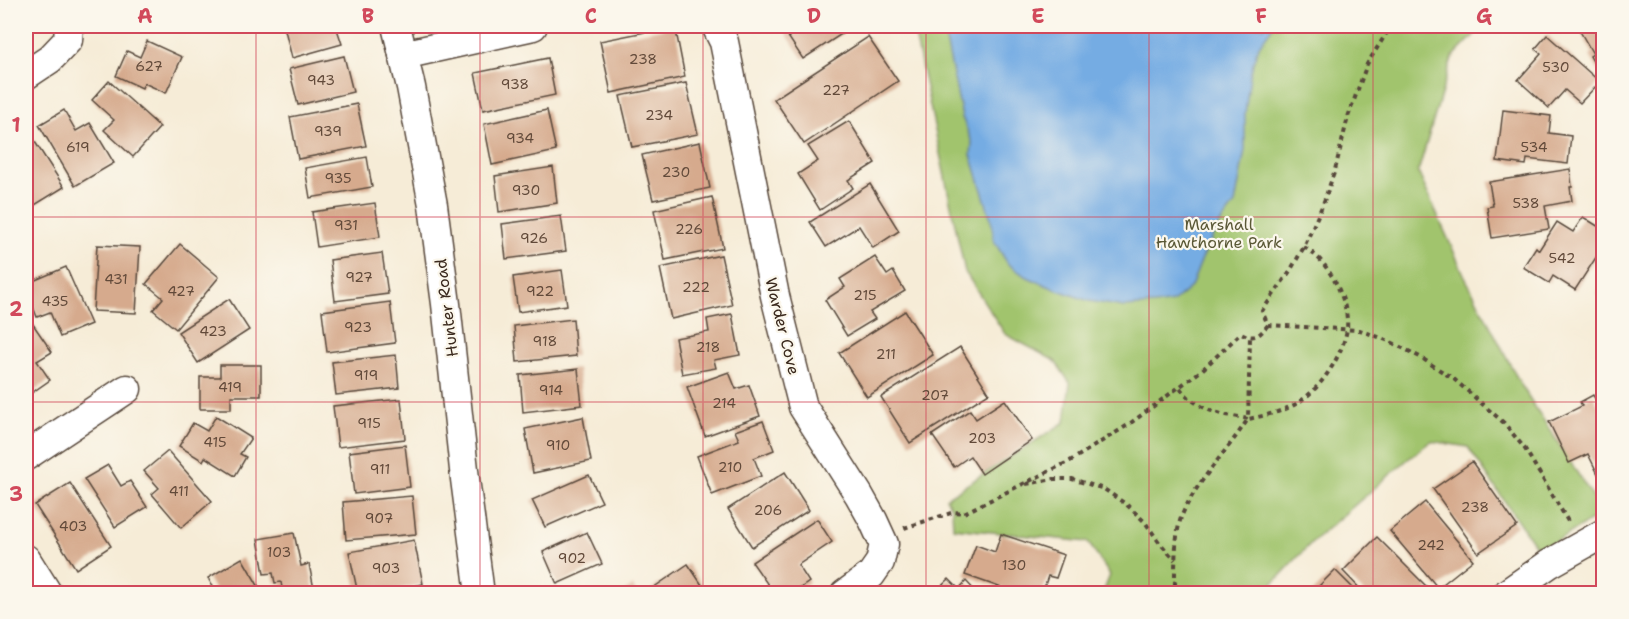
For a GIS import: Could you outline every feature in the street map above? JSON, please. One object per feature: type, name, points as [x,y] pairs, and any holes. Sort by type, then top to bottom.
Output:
[{"type":"street","points":[[26,75],[50,59],[68,40],[69,26]]},
{"type":"street","name":"Hunter Road","points":[[396,26],[433,205],[480,594]]},
{"type":"street","points":[[404,56],[533,26]]},
{"type":"street","name":"Warder Cove","points":[[716,26],[724,42],[775,296],[803,406],[859,495],[884,544],[880,562],[871,575],[845,594]]},
{"type":"street","points":[[26,456],[127,389]]},
{"type":"street","points":[[1506,594],[1549,564],[1593,539]]},
{"type":"street","points":[[26,559],[48,594]]},
{"type":"path","points":[[1268,325],[1262,310],[1304,247],[1335,170],[1348,117],[1367,64],[1391,26]]},
{"type":"path","points":[[1180,388],[1196,403],[1215,412],[1248,419],[1270,415],[1292,406],[1309,395],[1324,380],[1337,358],[1347,330],[1346,314],[1340,293],[1330,274],[1320,260],[1304,247]]},
{"type":"path","points":[[880,535],[954,512],[964,513],[1070,461],[1128,425],[1180,388],[1241,333],[1255,337],[1268,325]]},
{"type":"path","points":[[1268,325],[1360,330],[1389,341],[1420,357],[1455,380],[1504,423],[1593,539]]},
{"type":"path","points":[[1175,594],[1175,561],[1182,516],[1197,489],[1235,441],[1248,419],[1250,337]]},
{"type":"path","points":[[1019,485],[1054,479],[1072,479],[1104,489],[1127,505],[1144,522],[1175,561]]},
{"type":"green space","name":"Marshall Hawthorne Park","points":[[913,26],[1483,26],[1452,58],[1418,172],[1467,281],[1521,385],[1603,513],[1539,552],[1468,447],[1431,441],[1312,542],[1264,593],[1103,593],[1110,575],[1088,542],[953,528],[952,509],[946,498],[1065,422],[1070,383],[1055,361],[1005,334],[965,272]]},
{"type":"water","points":[[943,26],[1273,26],[1258,47],[1250,75],[1245,114],[1245,150],[1235,204],[1216,229],[1191,287],[1173,302],[1124,307],[1089,301],[1055,289],[1025,276],[1008,264],[994,241],[991,219],[971,155],[972,142],[962,117]]},
{"type":"building","points":[[284,26],[336,26],[342,44],[292,58]]},
{"type":"building","points":[[675,26],[685,77],[611,93],[600,41]]},
{"type":"building","points":[[781,26],[854,26],[803,59]]},
{"type":"building","points":[[1577,26],[1604,26],[1604,81],[1590,56],[1593,54]]},
{"type":"building","points":[[1547,35],[1600,82],[1580,103],[1565,90],[1549,108],[1518,80],[1541,54],[1535,49]]},
{"type":"building","points":[[868,37],[898,81],[804,144],[774,99]]},
{"type":"building","points":[[147,41],[182,57],[166,93],[144,83],[142,88],[116,76],[127,51],[140,57]]},
{"type":"building","points":[[344,56],[353,92],[298,105],[289,69]]},
{"type":"building","points":[[548,58],[555,95],[483,110],[475,73]]},
{"type":"building","points":[[109,81],[160,127],[133,157],[104,130],[114,120],[92,100]]},
{"type":"building","points":[[686,83],[698,134],[632,147],[620,96]]},
{"type":"building","points":[[357,104],[366,146],[298,159],[290,117]]},
{"type":"building","points":[[64,110],[76,131],[90,123],[114,163],[75,186],[39,125]]},
{"type":"building","points":[[547,110],[556,151],[492,165],[484,124]]},
{"type":"building","points":[[1503,110],[1551,116],[1549,133],[1571,136],[1568,164],[1527,159],[1526,165],[1497,161]]},
{"type":"building","points":[[849,121],[875,163],[848,180],[853,188],[820,210],[798,174],[818,161],[808,146]]},
{"type":"building","points":[[28,131],[64,187],[30,208],[26,201],[26,132]]},
{"type":"building","points":[[700,142],[710,188],[653,200],[642,155]]},
{"type":"building","points":[[367,157],[372,187],[310,198],[305,168]]},
{"type":"building","points":[[553,167],[557,203],[499,212],[495,176]]},
{"type":"building","points":[[1570,169],[1572,201],[1545,206],[1549,229],[1492,238],[1487,207],[1493,206],[1489,182]]},
{"type":"building","points":[[870,184],[899,231],[873,248],[859,226],[826,247],[810,222]]},
{"type":"building","points":[[712,197],[723,248],[665,260],[654,210]]},
{"type":"building","points":[[375,203],[380,237],[317,247],[312,212]]},
{"type":"building","points":[[561,216],[566,251],[506,259],[502,224]]},
{"type":"building","points":[[1583,217],[1604,230],[1604,245],[1575,290],[1553,276],[1549,283],[1523,267],[1536,247],[1539,250],[1557,222],[1573,232]]},
{"type":"building","points":[[180,244],[219,277],[176,329],[153,310],[163,298],[146,284]]},
{"type":"building","points":[[97,245],[140,247],[136,313],[93,311]]},
{"type":"building","points":[[382,253],[388,294],[335,301],[330,260]]},
{"type":"building","points":[[721,255],[732,305],[671,319],[660,268]]},
{"type":"building","points":[[875,257],[887,275],[893,271],[905,291],[870,312],[875,319],[847,336],[825,300],[845,287],[840,279]]},
{"type":"building","points":[[66,267],[91,324],[60,337],[50,312],[37,317],[26,284]]},
{"type":"building","points":[[562,270],[567,305],[518,312],[513,277]]},
{"type":"building","points":[[1604,276],[1604,297],[1597,295]]},
{"type":"building","points":[[229,299],[249,330],[198,363],[178,332]]},
{"type":"building","points":[[390,302],[395,343],[327,352],[322,311]]},
{"type":"building","points":[[905,311],[933,355],[867,397],[839,353]]},
{"type":"building","points":[[26,314],[52,352],[37,361],[50,380],[27,396]]},
{"type":"building","points":[[732,314],[740,355],[714,360],[716,368],[682,374],[675,338],[709,332],[707,319]]},
{"type":"building","points":[[573,319],[576,356],[517,362],[514,326]]},
{"type":"building","points":[[960,347],[989,393],[910,443],[881,397]]},
{"type":"building","points":[[396,355],[399,388],[336,395],[332,362]]},
{"type":"building","points":[[220,365],[261,365],[261,396],[231,396],[231,409],[200,409],[200,377],[220,377]]},
{"type":"building","points":[[578,369],[582,405],[523,412],[520,375]]},
{"type":"building","points":[[729,372],[736,389],[749,385],[760,416],[705,436],[687,387]]},
{"type":"building","points":[[1593,395],[1604,416],[1604,476],[1600,478],[1588,454],[1569,463],[1549,422],[1582,406],[1580,402]]},
{"type":"building","points":[[401,399],[405,439],[338,447],[333,406]]},
{"type":"building","points":[[1005,400],[1032,440],[982,474],[970,456],[954,467],[932,435],[970,410],[976,419]]},
{"type":"building","points":[[216,416],[251,438],[240,454],[246,457],[235,476],[205,457],[203,461],[179,446],[193,423],[207,431]]},
{"type":"building","points":[[583,417],[591,461],[533,473],[525,429]]},
{"type":"building","points":[[763,421],[774,450],[754,458],[761,476],[712,495],[697,456],[739,440],[735,431]]},
{"type":"building","points":[[405,445],[410,487],[354,494],[349,452]]},
{"type":"building","points":[[168,451],[212,501],[181,528],[152,494],[159,488],[144,471]]},
{"type":"building","points":[[1472,462],[1517,526],[1478,553],[1433,489]]},
{"type":"building","points":[[108,465],[121,486],[130,481],[147,507],[115,527],[84,479]]},
{"type":"building","points":[[785,472],[809,510],[752,547],[728,509]]},
{"type":"building","points":[[589,475],[602,502],[545,527],[532,500]]},
{"type":"building","points":[[70,483],[111,546],[76,569],[35,505]]},
{"type":"building","points":[[412,496],[416,534],[346,540],[343,502]]},
{"type":"building","points":[[1425,502],[1473,560],[1438,588],[1390,531]]},
{"type":"building","points":[[817,519],[832,542],[798,565],[809,582],[792,594],[764,594],[771,589],[752,562]]},
{"type":"building","points":[[587,532],[602,564],[557,584],[543,552]]},
{"type":"building","points":[[294,533],[301,566],[309,564],[315,594],[283,594],[281,582],[275,583],[273,573],[264,574],[258,539]]},
{"type":"building","points":[[1001,534],[1064,555],[1056,578],[1048,576],[1042,594],[1019,594],[965,575],[976,545],[995,552]]},
{"type":"building","points":[[1377,537],[1429,589],[1424,594],[1365,594],[1343,571]]},
{"type":"building","points":[[414,540],[423,584],[375,594],[358,594],[349,552]]},
{"type":"building","points":[[242,558],[263,594],[217,594],[208,578]]},
{"type":"building","points":[[688,564],[708,594],[652,594],[650,590]]},
{"type":"building","points":[[1335,570],[1359,594],[1311,594]]},
{"type":"building","points":[[949,579],[959,589],[966,581],[978,594],[933,594]]},
{"type":"building","points":[[633,586],[637,594],[620,594]]},
{"type":"building","points":[[1604,587],[1604,594],[1597,594],[1596,591]]}]
